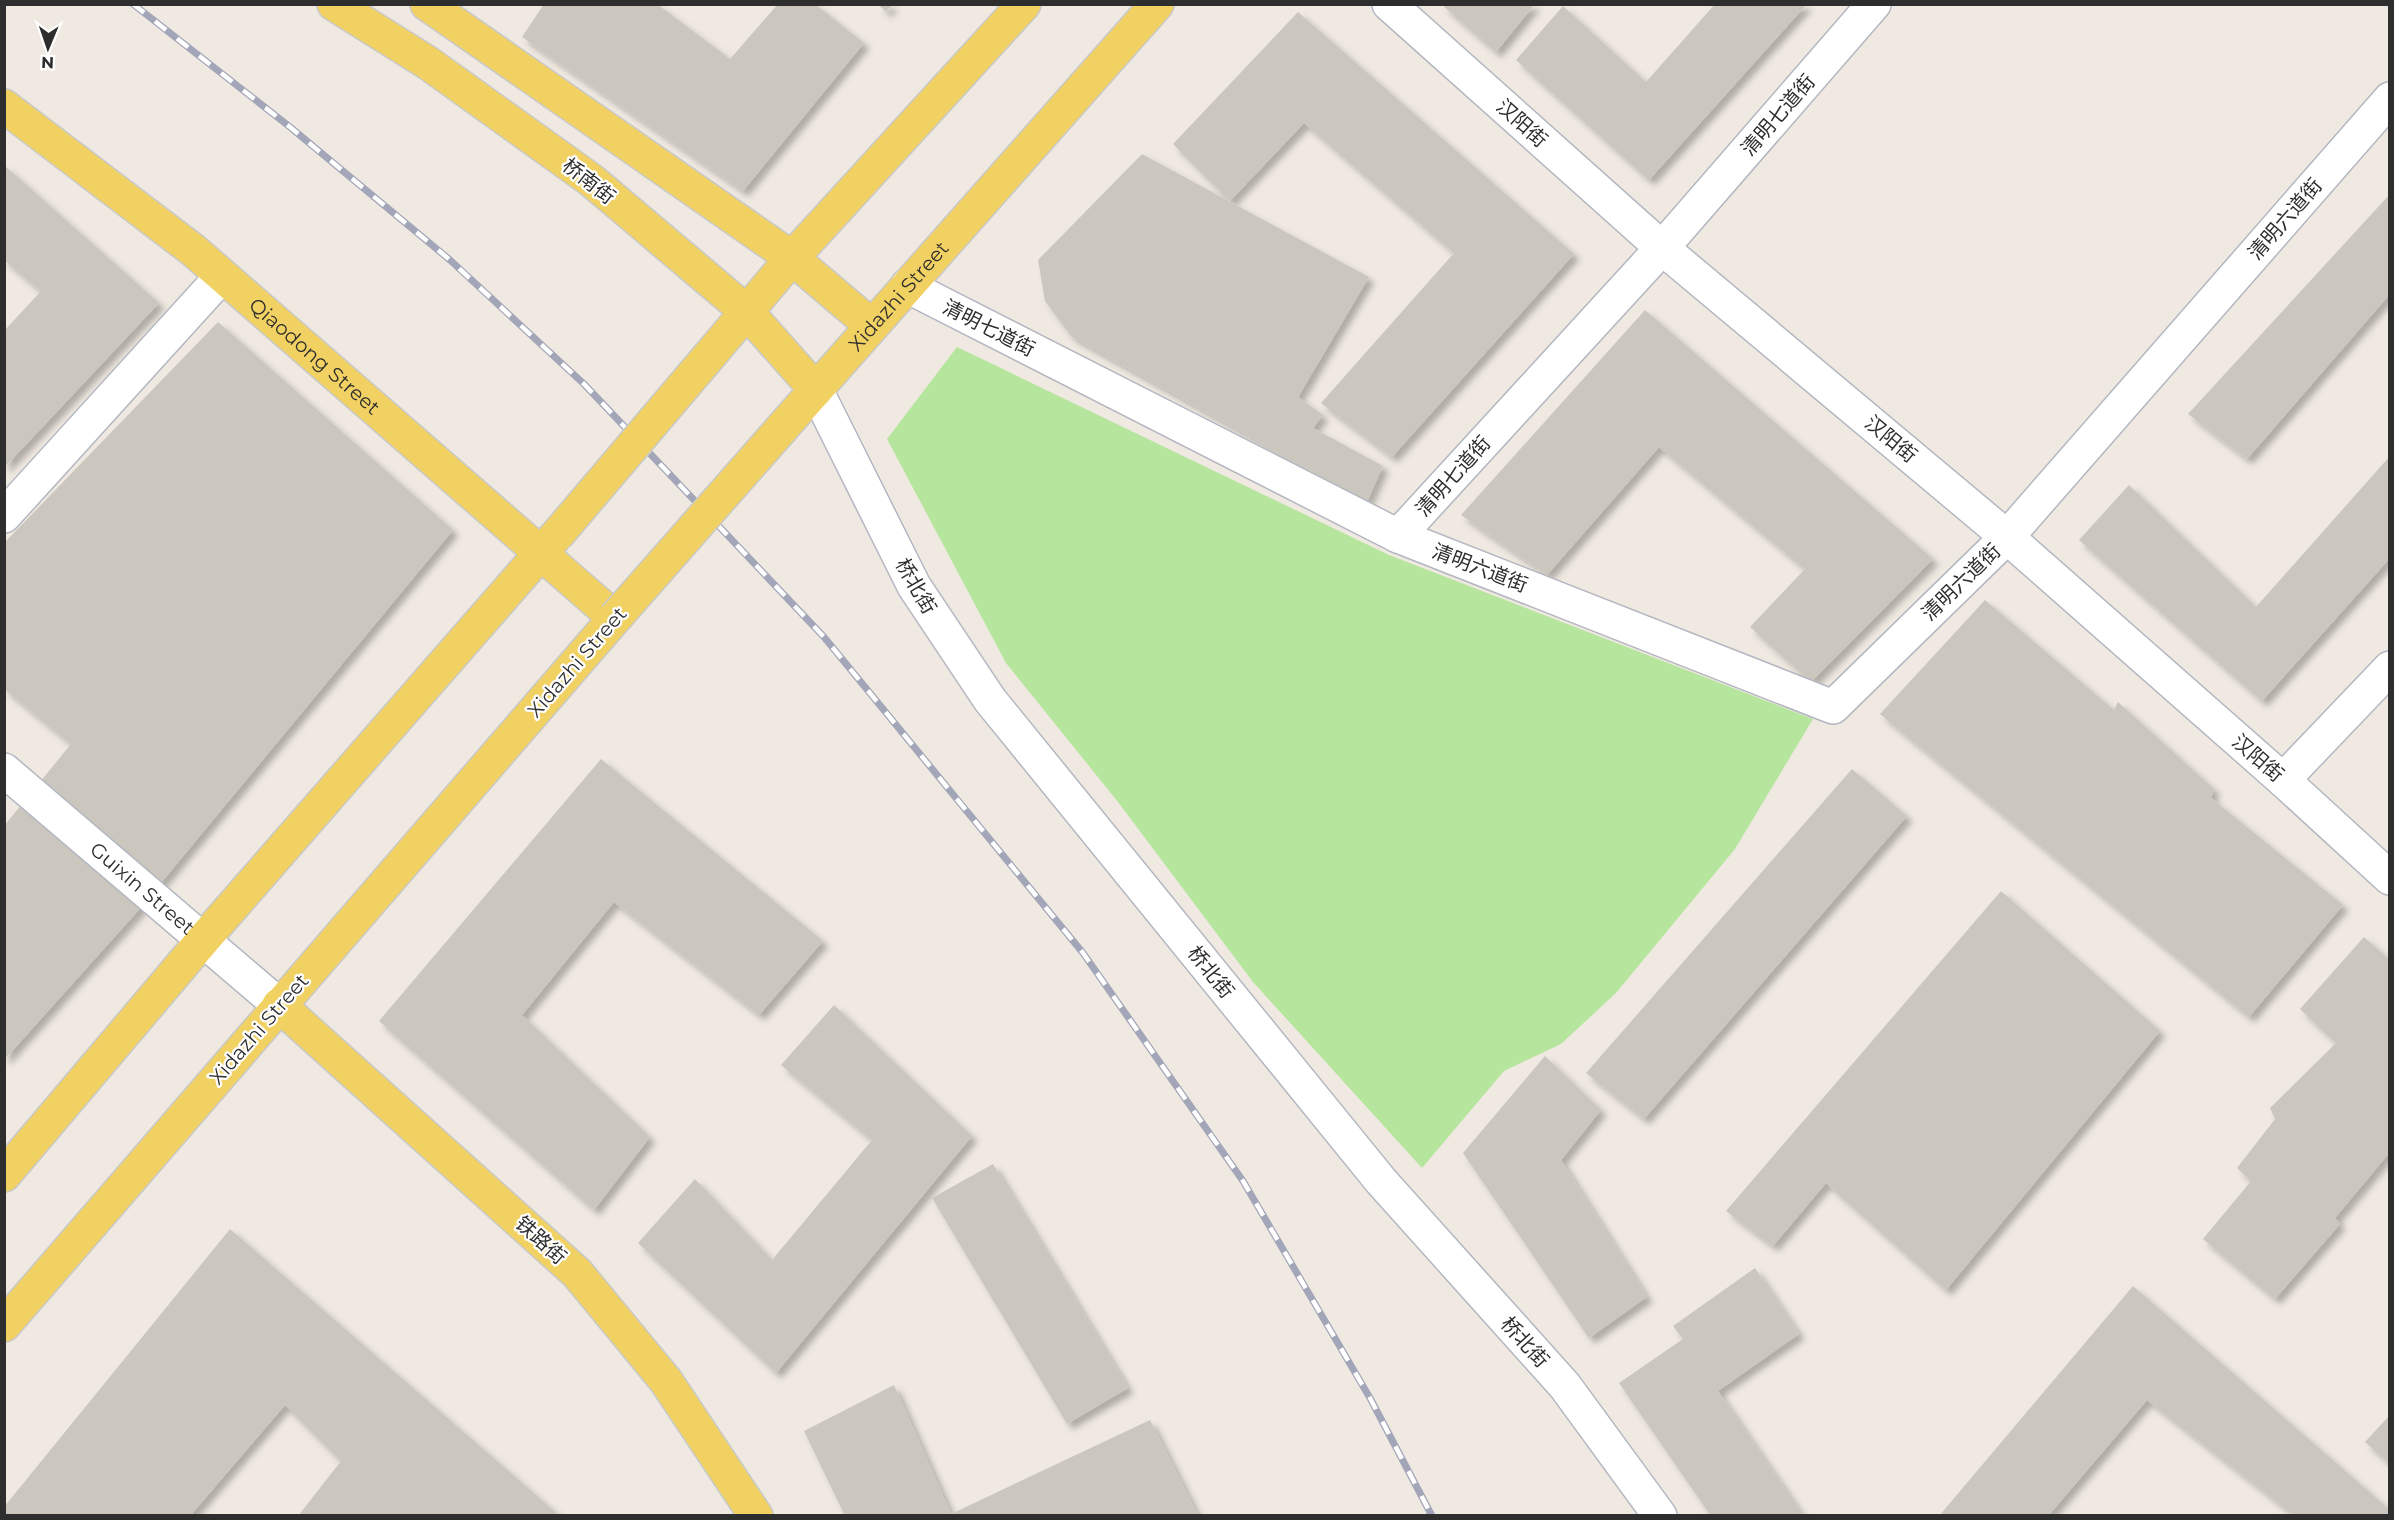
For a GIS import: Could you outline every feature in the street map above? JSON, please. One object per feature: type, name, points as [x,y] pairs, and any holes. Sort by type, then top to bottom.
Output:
[{"type":"main road","name":"桥南街","points":[[334,4],[428,63],[591,180],[747,312],[816,390]]},
{"type":"main road","points":[[427,4],[792,258],[872,326]]},
{"type":"main road","points":[[4,1175],[203,940],[549,545],[792,258],[1024,4]]},
{"type":"main road","name":"Xidazhi Street","points":[[4,1325],[615,618],[1157,4]]},
{"type":"main road","name":"Qiaodong Street","points":[[4,106],[193,250],[549,545],[615,618]]},
{"type":"main road","name":"铁路街","points":[[279,1005],[577,1272],[666,1381],[756,1515]]},
{"type":"street","name":"汉阳街","points":[[1389,4],[1662,248],[2007,537],[2283,780],[2390,878]]},
{"type":"street","name":"清明七道街","points":[[907,286],[1398,536],[1662,248],[1874,4]]},
{"type":"street","name":"清明六道街","points":[[1398,536],[1833,707],[2007,537],[2390,99]]},
{"type":"street","points":[[4,516],[222,276]]},
{"type":"street","name":"桥北街","points":[[816,390],[914,586],[990,700],[1381,1181],[1565,1386],[1660,1515]]},
{"type":"street","points":[[2283,780],[2390,668]]},
{"type":"street","name":"Guixin Street","points":[[4,770],[279,1005]]},
{"type":"green space","points":[[957,347],[1389,555],[1813,719],[1735,849],[1616,993],[1561,1044],[1504,1071],[1422,1168],[1253,982],[1118,802],[1006,663],[887,439]]},
{"type":"building","points":[[544,4],[657,4],[730,59],[778,4],[815,4],[864,43],[743,191],[522,37]]},
{"type":"building","points":[[878,4],[893,4],[886,12]]},
{"type":"building","points":[[1441,4],[1535,4],[1496,52]]},
{"type":"building","points":[[1715,4],[1807,4],[1649,180],[1516,60],[1563,6],[1646,82]]},
{"type":"building","points":[[1298,12],[1574,254],[1392,457],[1321,403],[1454,253],[1304,123],[1230,201],[1173,144]]},
{"type":"building","points":[[1142,154],[1369,277],[1298,397],[1323,415],[1313,428],[1383,466],[1367,502],[1071,336],[1045,301],[1038,260]]},
{"type":"building","points":[[4,165],[159,303],[4,468],[4,331],[41,291],[4,260]]},
{"type":"building","points":[[2390,194],[2390,294],[2247,459],[2188,414]]},
{"type":"building","points":[[1645,310],[1933,559],[1811,682],[1750,627],[1805,569],[1659,447],[1547,575],[1461,515]]},
{"type":"building","points":[[218,322],[453,530],[136,913],[4,1060],[4,826],[71,744],[4,689],[4,543]]},
{"type":"building","points":[[2390,456],[2390,558],[2262,701],[2079,540],[2129,485],[2256,607]]},
{"type":"building","points":[[1985,600],[2114,710],[2118,702],[2214,789],[2211,798],[2343,905],[2249,1017],[1880,714]]},
{"type":"building","points":[[601,759],[823,941],[759,1015],[614,902],[522,1015],[650,1137],[594,1210],[379,1021]]},
{"type":"building","points":[[1852,769],[1907,816],[1644,1119],[1586,1073]]},
{"type":"building","points":[[2001,891],[2160,1031],[1946,1290],[1826,1183],[1773,1246],[1726,1211]]},
{"type":"building","points":[[2364,937],[2390,960],[2390,1152],[2335,1218],[2340,1224],[2275,1299],[2203,1239],[2251,1181],[2237,1168],[2275,1119],[2270,1108],[2336,1043],[2300,1009]]},
{"type":"building","points":[[834,1005],[972,1136],[776,1373],[638,1243],[695,1179],[772,1260],[872,1140],[781,1065]]},
{"type":"building","points":[[1545,1056],[1601,1110],[1561,1160],[1647,1297],[1589,1338],[1463,1153]]},
{"type":"building","points":[[993,1164],[1128,1388],[1067,1424],[932,1198]]},
{"type":"building","points":[[230,1229],[560,1516],[298,1516],[341,1461],[285,1405],[190,1516],[4,1516],[4,1507]]},
{"type":"building","points":[[1755,1268],[1799,1334],[1718,1391],[1803,1516],[1711,1516],[1619,1383],[1683,1339],[1673,1326]]},
{"type":"building","points":[[2133,1286],[2390,1510],[2390,1516],[2295,1516],[2147,1400],[2048,1516],[1939,1516]]},
{"type":"building","points":[[894,1385],[951,1514],[1150,1420],[1198,1516],[845,1516],[804,1431]]},
{"type":"building","points":[[2390,1415],[2390,1464],[2365,1442]]},
{"type":"railway","points":[[133,4],[290,127],[450,260],[584,384],[824,637],[1083,953],[1243,1181],[1370,1398],[1432,1516]]}]
